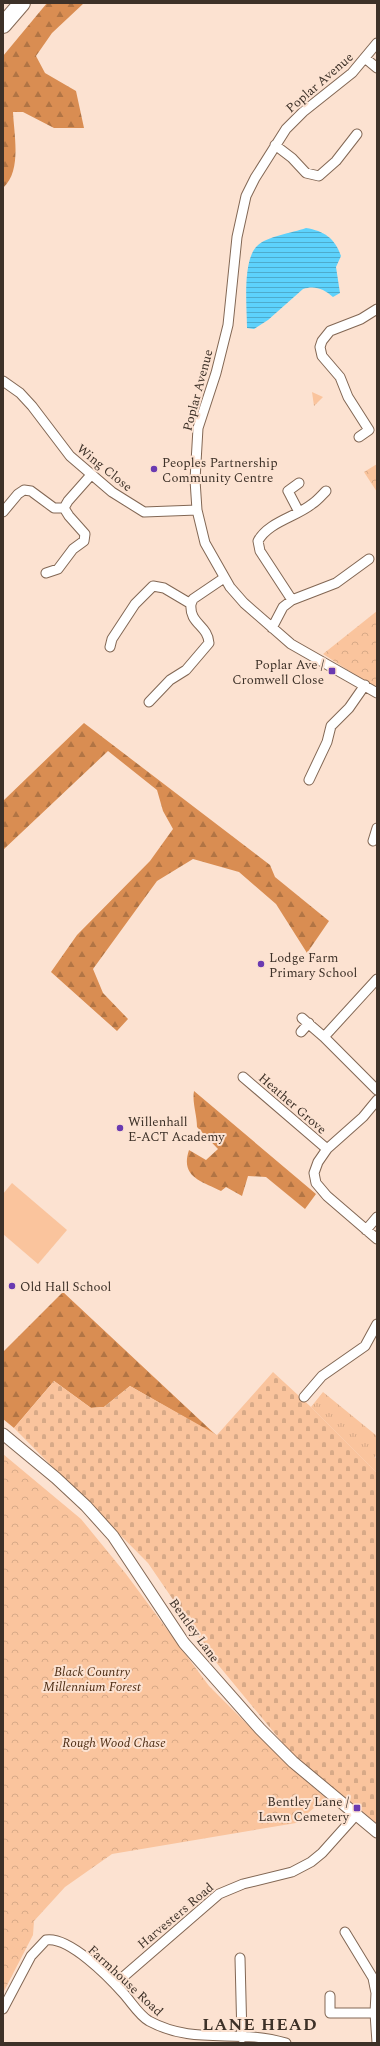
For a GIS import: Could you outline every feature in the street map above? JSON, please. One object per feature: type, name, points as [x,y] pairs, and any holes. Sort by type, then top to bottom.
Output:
[{"type":"highway","points":[[3,25],[22,3]]},
{"type":"street","name":"Poplar Avenue","points":[[377,43],[352,73],[303,112],[286,129],[255,178],[246,196],[237,237],[228,325],[216,373],[198,428],[195,480],[196,510],[205,543],[224,578],[244,603],[291,644],[377,693]]},
{"type":"street","points":[[365,58],[377,68]]},
{"type":"street","points":[[275,146],[292,158],[306,173],[319,176],[336,161],[347,144],[357,134]]},
{"type":"street","points":[[359,437],[369,430],[348,397],[340,377],[322,356],[320,348],[322,341],[330,331],[361,319],[377,309]]},
{"type":"street","name":"Wing Close","points":[[3,381],[20,393],[32,406],[70,456],[91,475],[144,512],[196,510]]},
{"type":"street","points":[[64,508],[68,501],[91,475]]},
{"type":"street","points":[[299,483],[288,491],[299,512]]},
{"type":"street","points":[[3,512],[18,494],[24,490],[31,491],[54,508],[64,508]]},
{"type":"street","points":[[292,600],[260,551],[258,541],[265,533],[280,521],[313,504],[326,491]]},
{"type":"street","points":[[46,573],[58,569],[73,549],[84,541],[85,534],[64,508]]},
{"type":"street","points":[[272,628],[283,607],[292,600],[336,583],[369,559]]},
{"type":"street","points":[[149,702],[170,680],[186,670],[209,643],[206,632],[194,620],[190,613],[191,604],[193,599],[224,578]]},
{"type":"street","points":[[110,647],[112,639],[135,604],[153,586],[164,588],[191,604]]},
{"type":"street","points":[[309,780],[327,742],[332,726],[350,708],[365,685]]},
{"type":"street","points":[[373,841],[377,828]]},
{"type":"street","points":[[324,1036],[377,980]]},
{"type":"street","points":[[358,986],[365,992]]},
{"type":"street","points":[[301,1032],[305,1021],[324,1036],[377,1090]]},
{"type":"street","name":"Heather Grove","points":[[243,1077],[327,1149]]},
{"type":"street","points":[[377,1100],[364,1117],[343,1137],[327,1149],[318,1162],[314,1173],[316,1183],[327,1196],[377,1239]]},
{"type":"street","points":[[366,1230],[377,1217]]},
{"type":"street","points":[[304,1397],[322,1376],[365,1346],[377,1324]]},
{"type":"street","name":"Bentley Lane","points":[[3,1434],[56,1478],[86,1506],[113,1536],[184,1643],[260,1729],[293,1762],[377,1832]]},
{"type":"street","name":"Harvesters Road","points":[[115,1984],[219,1894],[243,1884],[292,1872],[311,1862],[322,1853],[356,1815]]},
{"type":"street","points":[[345,1932],[373,1978],[376,1993],[375,2013],[377,2043]]},
{"type":"street","name":"Farmhouse Road","points":[[3,2009],[31,1956],[46,1940],[59,1940],[71,1946],[115,1984],[147,2020],[179,2036],[192,2038],[242,2038],[286,2043]]},
{"type":"street","points":[[240,1958],[242,2038]]},
{"type":"street","points":[[330,1996],[330,2013],[375,2013]]},
{"type":"green space","points":[[47,3],[84,3],[52,33],[36,56],[45,73],[76,91],[84,128],[54,128],[23,112],[13,112],[16,152],[15,163],[9,181],[3,188],[3,56]]},
{"type":"green space","points":[[312,392],[323,397],[314,406]]},
{"type":"green space","points":[[377,464],[377,492],[364,472]]},
{"type":"green space","points":[[377,611],[377,689],[323,654]]},
{"type":"green space","points":[[84,723],[270,865],[275,877],[329,921],[307,953],[276,904],[239,872],[193,859],[157,881],[93,969],[103,993],[128,1019],[117,1031],[51,972],[77,935],[150,861],[173,829],[163,811],[157,790],[108,751],[3,850],[3,801]]},
{"type":"green space","points":[[194,1091],[316,1194],[305,1209],[266,1177],[248,1176],[242,1196],[226,1187],[221,1191],[194,1177],[187,1166],[189,1150],[206,1160],[218,1149],[197,1127]]},
{"type":"green space","points":[[12,1183],[67,1230],[38,1264],[3,1234],[3,1194]]},
{"type":"green space","points":[[63,1292],[217,1436],[130,1386],[104,1407],[91,1408],[54,1381],[14,1428],[3,1419],[3,1352]]},
{"type":"green space","points":[[273,1372],[311,1407],[377,1473],[377,1824],[291,1753],[215,1661],[148,1563],[14,1428],[54,1381],[91,1408],[104,1407],[130,1386],[217,1435]]},
{"type":"green space","points":[[323,1392],[377,1436],[377,1455],[375,1457],[377,1459],[377,1473],[311,1407]]},
{"type":"green space","name":"Rough Wood Chase","points":[[3,1454],[81,1519],[126,1574],[209,1686],[292,1769],[326,1798],[296,1823],[112,1854],[65,1887],[34,1921],[33,1935],[3,1993]]},
{"type":"water","points":[[306,228],[323,233],[336,244],[341,256],[336,267],[340,293],[333,297],[319,288],[311,287],[303,289],[268,320],[254,329],[247,328],[246,285],[249,262],[252,253],[257,246],[267,240]]},
{"type":"place","name":"Peoples Partnership Community Centre","points":[[154,469]]},
{"type":"place","name":"Poplar Ave / Cromwell Close","points":[[332,671]]},
{"type":"place","name":"Lodge Farm Primary School","points":[[261,964]]},
{"type":"place","name":"Willenhall E-ACT Academy","points":[[120,1128]]},
{"type":"place","name":"Old Hall School","points":[[12,1286]]},
{"type":"place","name":"Bentley Lane / Lawn Cemetery","points":[[357,1808]]},
{"type":"district","name":"LANE HEAD","points":[[260,2024]]},
{"type":"park label","name":"Black Country Millennium Forest","points":[[92,1678]]}]
